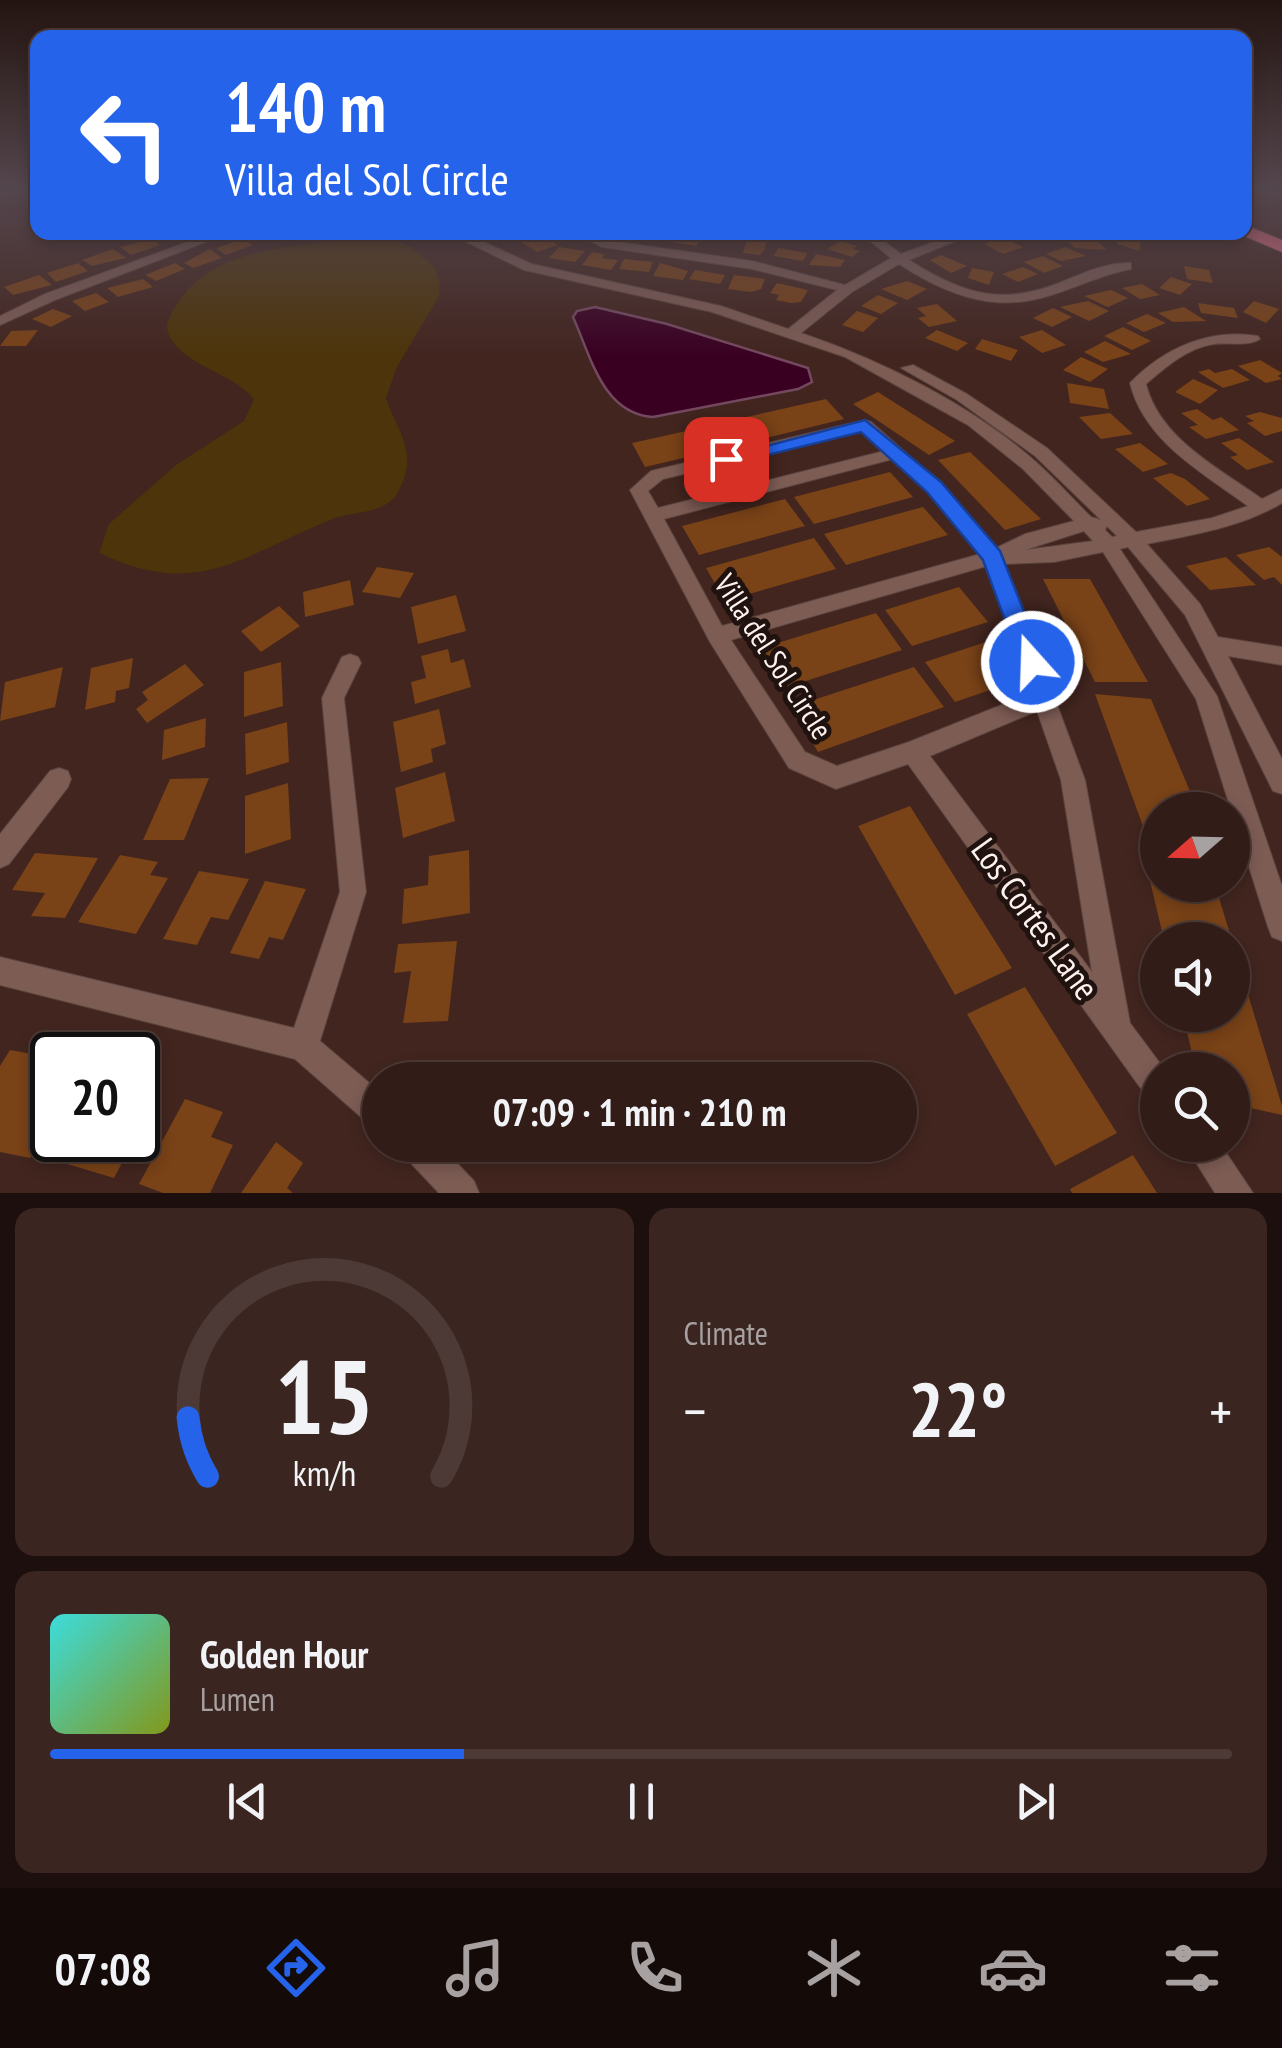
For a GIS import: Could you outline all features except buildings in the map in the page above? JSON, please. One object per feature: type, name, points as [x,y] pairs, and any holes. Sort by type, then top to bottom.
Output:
[{"type":"street","points":[[0,321],[50,297],[195,244]]},
{"type":"street","points":[[476,244],[516,262],[590,282],[738,305],[877,352],[962,397],[1041,452],[1132,539],[1193,610],[1282,783]]},
{"type":"street","points":[[607,244],[752,265],[847,289]]},
{"type":"street","points":[[878,244],[897,260],[945,285],[1009,301],[1038,296],[1098,269],[1127,266]]},
{"type":"street","points":[[799,328],[847,289],[897,260],[941,244]]},
{"type":"street","points":[[990,298],[993,317]]},
{"type":"street","points":[[799,328],[880,368],[974,422],[1091,524],[1108,545],[1206,696],[1282,927]]},
{"type":"street","points":[[1253,340],[1219,336],[1176,350],[1138,383],[1139,401],[1157,427],[1263,508]]},
{"type":"street","points":[[896,453],[652,516],[639,490],[657,475],[865,425],[934,487],[993,557],[1045,697],[1072,780],[1116,1029]]},
{"type":"street","points":[[993,557],[1048,559],[1132,539],[1218,525],[1263,508],[1282,495]]},
{"type":"street","name":"Villa del Sol Circle","points":[[652,516],[717,636],[798,760],[836,778],[912,752],[1045,697]]},
{"type":"street","points":[[717,636],[993,557],[1032,539],[1091,524],[1132,539]]},
{"type":"street","points":[[1032,539],[1048,559]]},
{"type":"street","points":[[1212,646],[1282,656]]},
{"type":"street","points":[[303,1046],[354,892],[334,698],[350,663]]},
{"type":"street","name":"Los Cortes Lane","points":[[912,752],[1140,1062]]},
{"type":"street","points":[[0,855],[59,779]]},
{"type":"street","points":[[0,971],[303,1046],[362,1097]]},
{"type":"street","points":[[434,1162],[462,1193]]},
{"type":"street","points":[[1213,1162],[1236,1193]]},
{"type":"shaded area","points":[[403,244],[435,268],[439,296],[397,367],[386,398],[407,454],[398,492],[376,509],[338,517],[218,568],[164,573],[134,567],[99,553],[109,524],[176,465],[244,421],[254,399],[176,346],[167,327],[176,306],[192,285],[212,270],[235,259],[287,247]]},
{"type":"shaded area","points":[[595,307],[667,324],[808,368],[812,382],[798,389],[653,417],[636,413],[610,395],[573,317],[577,311]]},
{"type":"route","points":[[726,459],[865,425],[934,487],[993,557],[1032,662]]}]
